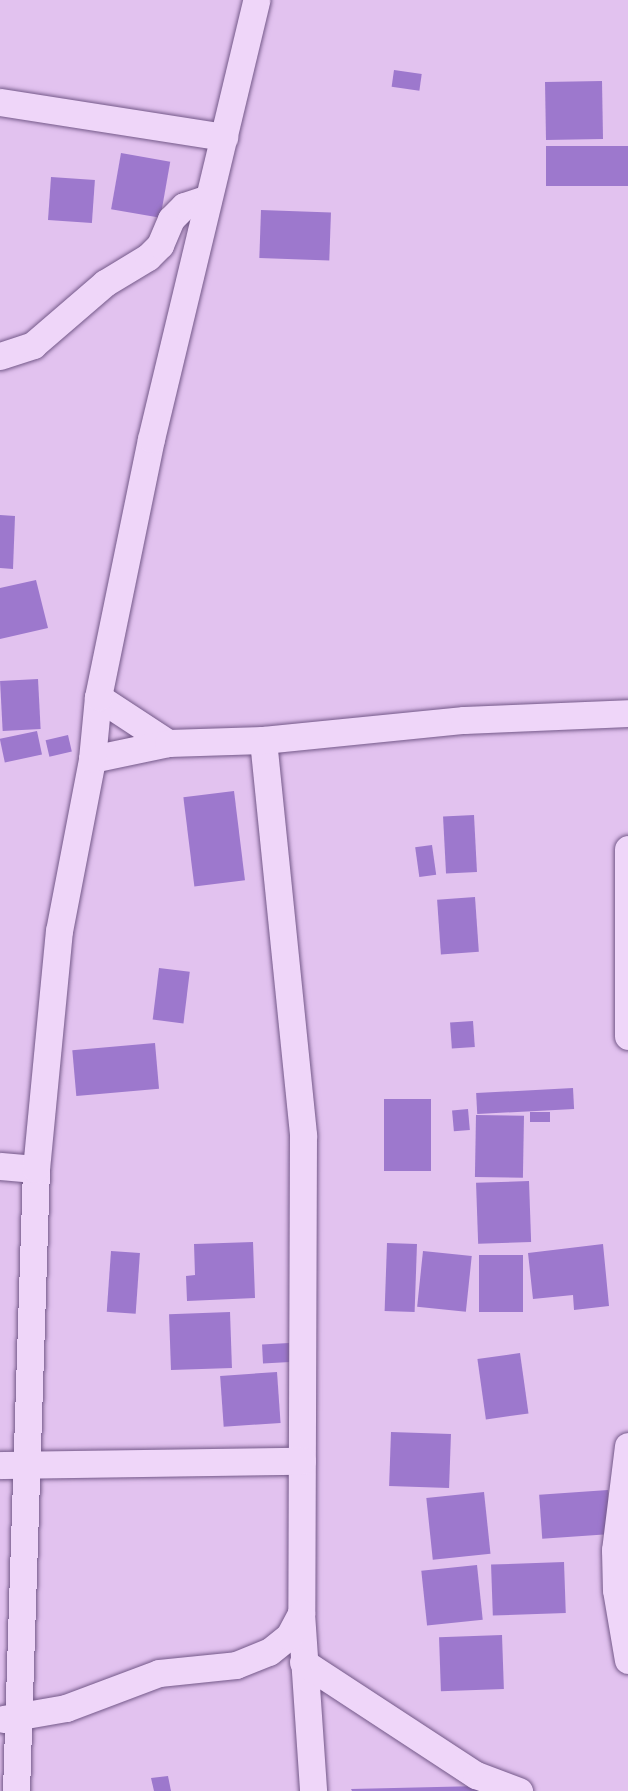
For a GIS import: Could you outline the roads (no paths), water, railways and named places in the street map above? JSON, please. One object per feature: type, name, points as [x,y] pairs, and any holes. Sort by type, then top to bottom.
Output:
[{"type":"street","points":[[16,1791],[9,1717],[28,1464],[36,1169],[59,932],[92,759],[98,697],[206,199],[224,136],[256,0]]},
{"type":"street","points":[[0,102],[224,136]]},
{"type":"street","points":[[0,356],[33,345],[105,283],[148,257],[160,245],[171,219],[184,206],[206,199]]},
{"type":"street","points":[[98,697],[168,743]]},
{"type":"street","points":[[92,759],[168,743],[263,740],[464,720],[628,713]]},
{"type":"street","points":[[263,740],[303,1135],[301,1613],[313,1791]]},
{"type":"street","points":[[628,849],[628,1036]]},
{"type":"street","points":[[0,1166],[36,1169]]},
{"type":"street","points":[[628,1446],[615,1570],[628,1660]]},
{"type":"street","points":[[0,1465],[302,1461]]},
{"type":"street","points":[[9,1717],[66,1708],[159,1673],[236,1665],[269,1652],[289,1636],[301,1613]]},
{"type":"street","points":[[303,1662],[476,1775],[519,1791]]}]
